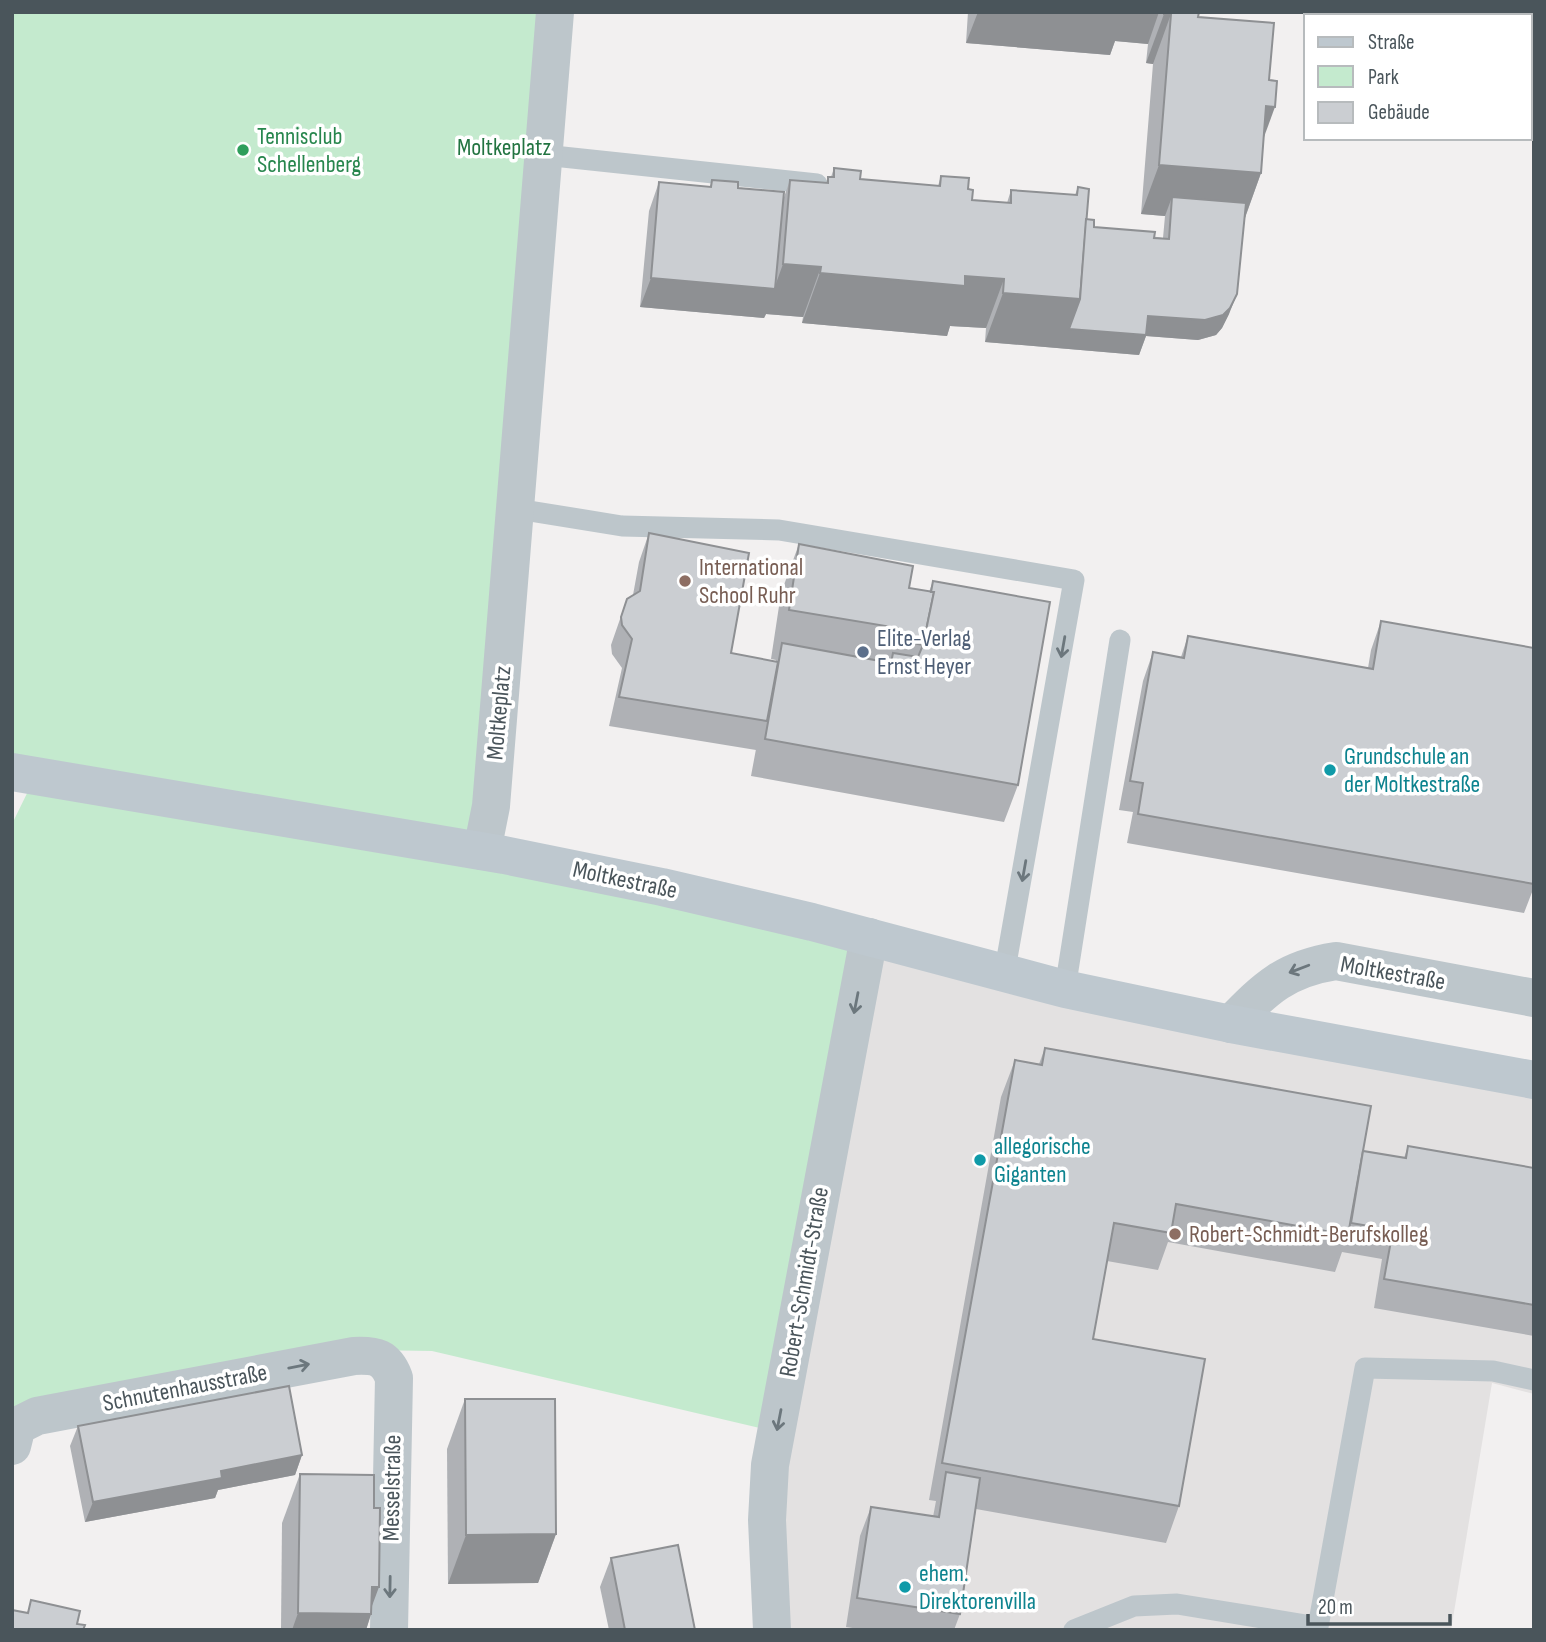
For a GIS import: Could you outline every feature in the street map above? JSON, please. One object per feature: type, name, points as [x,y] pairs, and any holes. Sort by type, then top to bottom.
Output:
[{"type":"street","name":"Moltkeplatz","points":[[482,851],[491,806],[517,509],[555,12]]},
{"type":"street","name":"Moltkestraße","points":[[12,772],[482,851],[662,887],[869,936],[1004,975],[1065,989],[1231,1024],[1534,1080]]},
{"type":"street","name":"Robert-Schmidt-Straße","points":[[772,1630],[767,1520],[770,1465],[869,936]]},
{"type":"street","name":"Moltkestraße","points":[[1231,1024],[1264,990],[1285,975],[1308,965],[1336,961],[1534,998]]},
{"type":"street","name":"Schnutenhausstraße","points":[[12,1446],[17,1426],[37,1416],[354,1356],[376,1355]]},
{"type":"street","name":"Messelstraße","points":[[376,1355],[388,1363],[394,1378],[389,1630]]},
{"type":"lane","points":[[544,155],[834,186]]},
{"type":"lane","points":[[517,509],[622,526],[779,530],[1074,580],[1004,975]]},
{"type":"lane","points":[[1065,989],[1120,640]]},
{"type":"lane","points":[[1073,1630],[1134,1606],[1177,1604],[1318,1627],[1365,1368],[1493,1371],[1534,1380]]},
{"type":"shaded area","name":"Robert-Schmidt-Berufskolleg","points":[[873,941],[1534,1085],[1534,1394],[1492,1383],[1451,1630],[776,1630],[771,1519]]},
{"type":"green space","points":[[12,12],[547,12],[480,850],[12,770]]},
{"type":"green space","points":[[35,777],[865,940],[773,1431],[432,1351],[368,1350],[12,1426],[12,824]]},
{"type":"building","points":[[1164,12],[1199,12],[1198,17],[1274,23],[1269,80],[1277,81],[1275,107],[1266,106],[1261,173],[1159,165],[1171,14]]},
{"type":"building","points":[[834,168],[861,171],[860,179],[940,186],[941,176],[969,178],[968,189],[973,190],[972,200],[1011,203],[1011,190],[1077,195],[1078,187],[1089,189],[1080,299],[1003,293],[1004,279],[965,276],[965,286],[820,273],[821,267],[783,264],[790,180],[828,183],[828,177],[834,177]]},
{"type":"building","points":[[712,180],[738,182],[738,188],[784,192],[775,289],[651,278],[659,182],[711,187]]},
{"type":"building","points":[[1172,197],[1246,203],[1237,294],[1230,308],[1223,315],[1205,320],[1148,316],[1146,335],[1069,329],[1080,299],[1086,219],[1094,220],[1094,227],[1155,232],[1154,238],[1169,239]]},
{"type":"building","points":[[649,533],[749,553],[731,653],[778,662],[767,721],[619,697],[632,639],[622,625],[621,617],[627,599],[640,591]]},
{"type":"building","points":[[799,544],[913,566],[909,588],[934,592],[923,645],[898,640],[898,628],[789,610]]},
{"type":"building","points":[[933,581],[1050,602],[1018,785],[765,739],[782,643],[891,663],[893,653],[918,657],[934,592],[931,592]]},
{"type":"building","name":"Grundschule an der Moltkestraße","points":[[1381,621],[1534,648],[1534,884],[1138,814],[1143,783],[1130,781],[1153,652],[1184,658],[1188,636],[1373,669]]},
{"type":"building","name":"Robert-Schmidt-Berufskolleg","points":[[1045,1048],[1371,1106],[1348,1235],[1176,1204],[1171,1233],[1114,1223],[1093,1339],[1205,1359],[1179,1506],[942,1463],[1015,1060],[1042,1065]]},
{"type":"building","name":"Robert-Schmidt-Berufskolleg","points":[[1408,1146],[1534,1168],[1534,1305],[1384,1279],[1393,1230],[1351,1223],[1363,1151],[1406,1158]]},
{"type":"building","points":[[289,1386],[302,1455],[221,1471],[222,1478],[93,1502],[78,1426]]},
{"type":"building","points":[[465,1399],[555,1399],[556,1534],[466,1535]]},
{"type":"building","name":"ehem. Direktorenvilla","points":[[946,1472],[980,1478],[960,1614],[857,1598],[871,1507],[939,1517]]},
{"type":"building","points":[[300,1474],[374,1475],[374,1508],[380,1508],[379,1587],[372,1587],[371,1614],[298,1613]]},
{"type":"building","points":[[678,1545],[695,1630],[625,1630],[611,1558]]},
{"type":"building","points":[[31,1600],[80,1611],[77,1624],[85,1625],[83,1630],[12,1630],[12,1610],[28,1613]]},
{"type":"place","name":"Tennisclub Schellenberg","points":[[243,150]]},
{"type":"place","name":"International School Ruhr","points":[[685,581]]},
{"type":"place","name":"Elite-Verlag Ernst Heyer","points":[[863,652]]},
{"type":"place","name":"Grundschule an der Moltkestraße","points":[[1330,770]]},
{"type":"place","name":"allegorische Giganten","points":[[980,1160]]},
{"type":"place","name":"Robert-Schmidt-Berufskolleg","points":[[1175,1234]]},
{"type":"place","name":"ehem. Direktorenvilla","points":[[905,1587]]}]
